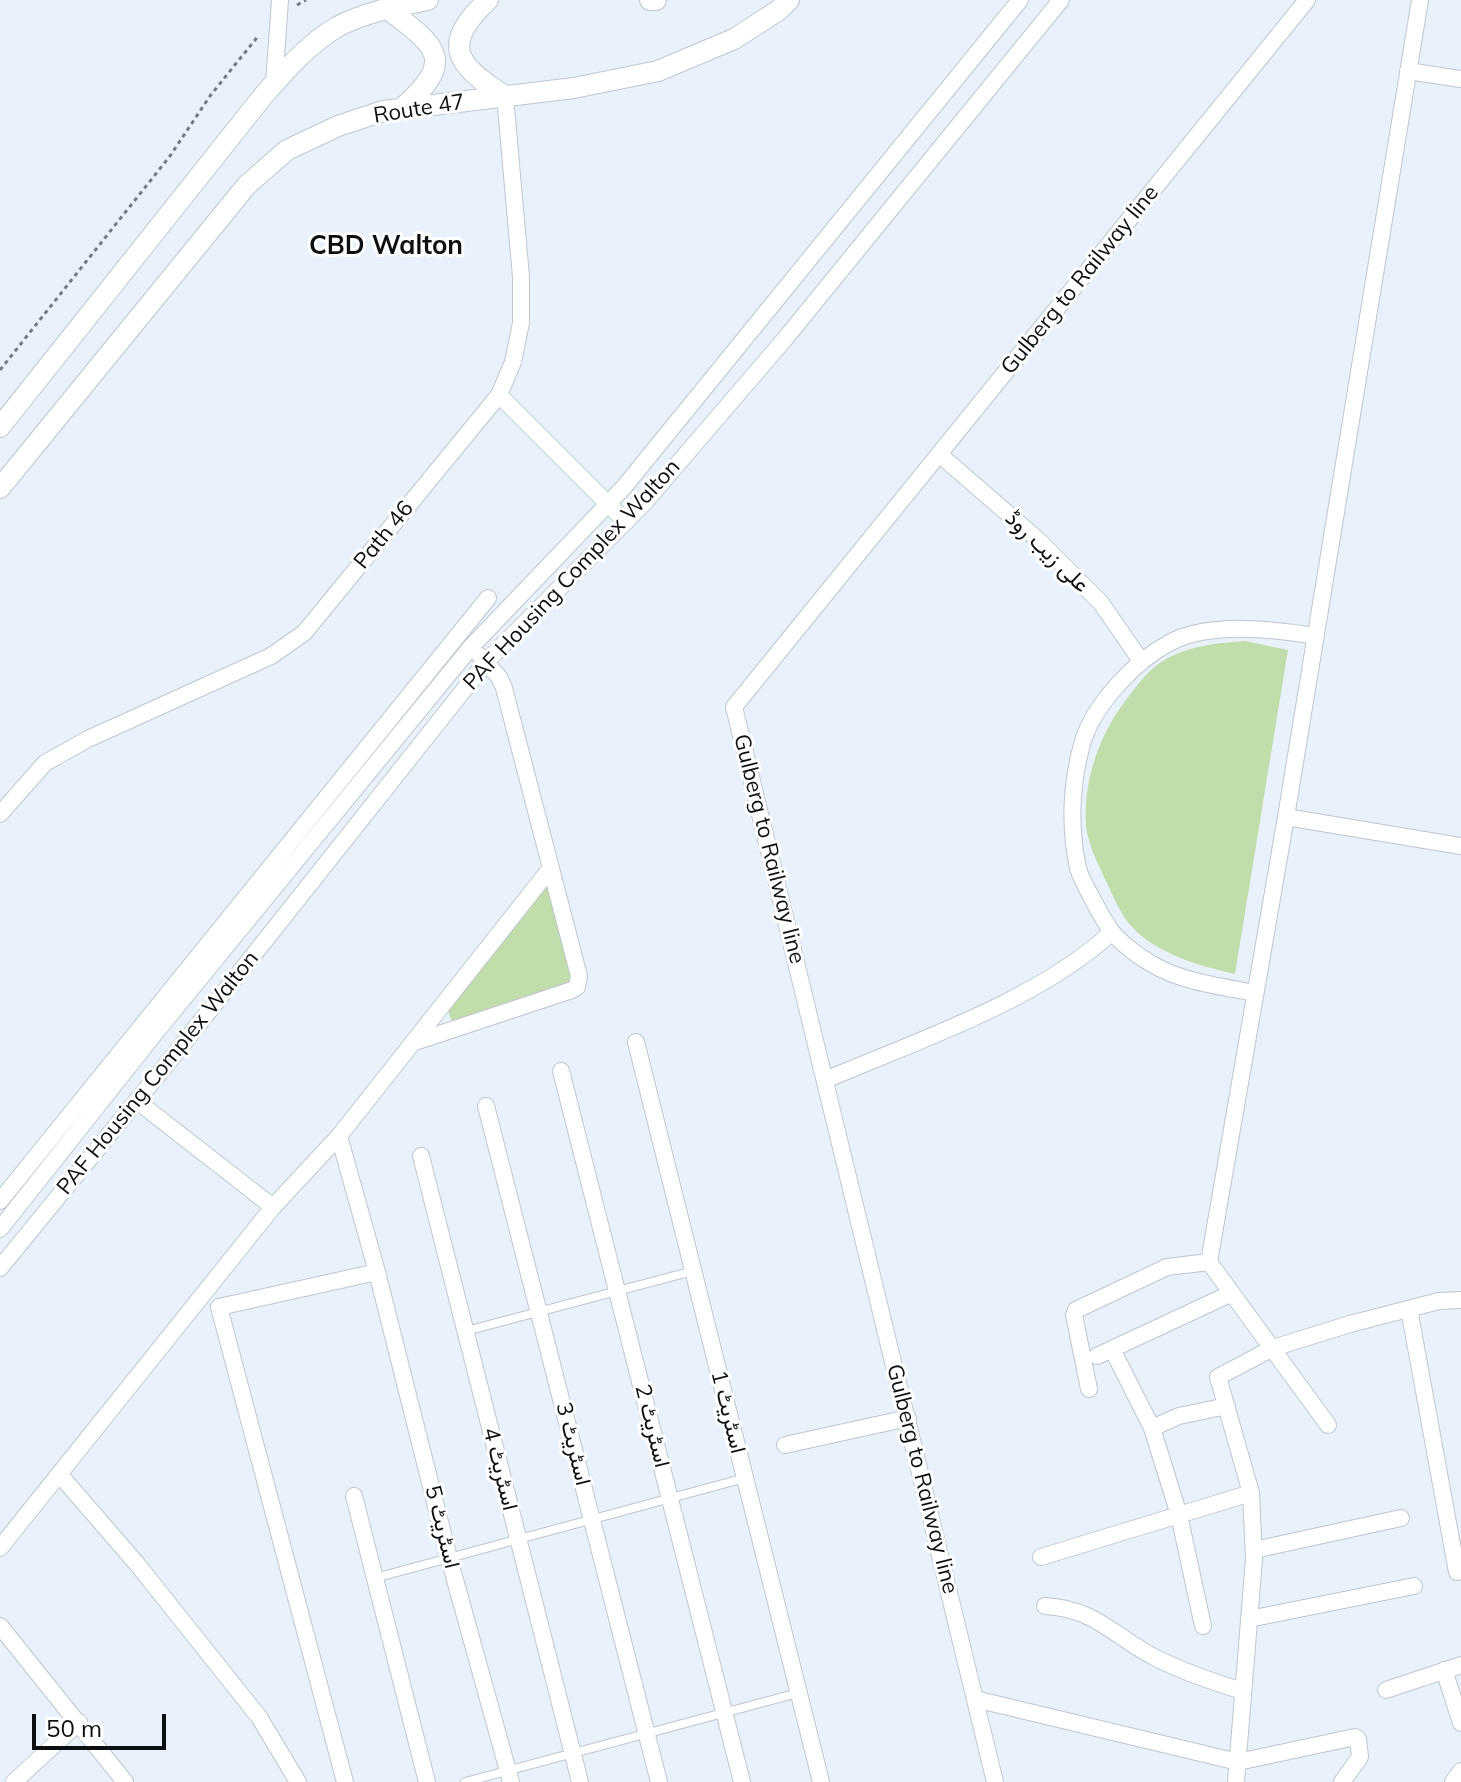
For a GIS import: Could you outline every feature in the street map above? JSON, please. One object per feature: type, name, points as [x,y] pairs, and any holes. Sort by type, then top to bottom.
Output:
[{"type":"street","points":[[274,84],[280,0]]},
{"type":"street","points":[[488,0],[462,27],[458,48],[465,66],[478,80],[505,96]]},
{"type":"street","points":[[650,0],[656,0]]},
{"type":"street","name":"Route 47","points":[[0,488],[247,185],[287,150],[338,126],[383,111],[574,88],[658,71],[734,39],[789,0]]},
{"type":"street","name":"PAF Housing Complex Walton","points":[[0,1229],[166,1020],[471,647],[610,503],[1020,0]]},
{"type":"street","name":"PAF Housing Complex Walton","points":[[0,1268],[486,662],[626,522],[784,340],[1061,0]]},
{"type":"street","name":"Gulberg to Railway line","points":[[995,1782],[734,707],[1307,0]]},
{"type":"street","points":[[1328,1425],[1209,1262],[1286,817],[1420,0]]},
{"type":"street","points":[[0,427],[295,60],[337,27],[386,8],[417,1]]},
{"type":"street","points":[[386,8],[417,31],[436,58],[432,77],[424,89],[401,109]]},
{"type":"street","points":[[1408,71],[1461,79]]},
{"type":"street","name":"Path 46","points":[[0,814],[45,763],[88,739],[271,656],[304,633],[499,395],[513,362],[521,323],[521,277],[505,96]]},
{"type":"street","points":[[499,395],[626,522]]},
{"type":"street","name":"علی زیب روڈ","points":[[939,454],[1037,539],[1101,603],[1141,661]]},
{"type":"street","points":[[0,1201],[488,598]]},
{"type":"street","points":[[1255,993],[1193,981],[1150,963],[1112,932],[1078,870],[1071,799],[1084,739],[1106,699],[1141,661],[1173,641],[1218,630],[1264,628],[1315,636]]},
{"type":"street","points":[[413,1043],[577,987],[579,976],[504,688],[486,662],[457,636]]},
{"type":"street","points":[[1286,817],[1461,846]]},
{"type":"street","points":[[0,1548],[273,1207],[339,1136],[550,869]]},
{"type":"street","points":[[825,1080],[1025,991],[1086,956],[1112,932]]},
{"type":"street","name":"اسٹریٹ 1","points":[[636,1042],[821,1782]]},
{"type":"street","name":"اسٹریٹ 2","points":[[561,1071],[742,1782]]},
{"type":"street","points":[[137,1101],[273,1207]]},
{"type":"street","name":"اسٹریٹ 3","points":[[486,1106],[659,1782]]},
{"type":"street","name":"اسٹریٹ 5","points":[[339,1136],[377,1272],[449,1558],[510,1777]]},
{"type":"street","name":"اسٹریٹ 4","points":[[421,1156],[580,1782]]},
{"type":"street","points":[[1089,1389],[1074,1315],[1076,1310],[1167,1267],[1209,1262]]},
{"type":"street","points":[[219,1307],[377,1272]]},
{"type":"street","points":[[1203,1626],[1179,1515],[1152,1428],[1104,1353],[1232,1293]]},
{"type":"street","points":[[206,1294],[219,1307],[345,1782]]},
{"type":"street","points":[[1236,1782],[1254,1550],[1251,1493],[1218,1377],[1273,1348],[1439,1301],[1461,1300]]},
{"type":"street","points":[[1409,1309],[1457,1572]]},
{"type":"street","points":[[1152,1428],[1179,1416],[1227,1406]]},
{"type":"street","points":[[785,1445],[908,1418]]},
{"type":"street","points":[[60,1475],[137,1564],[259,1717],[298,1782]]},
{"type":"street","points":[[1041,1557],[1251,1493]]},
{"type":"street","points":[[354,1496],[427,1782]]},
{"type":"street","points":[[1254,1550],[1401,1518]]},
{"type":"street","points":[[1249,1619],[1414,1586]]},
{"type":"street","points":[[1045,1606],[1063,1607],[1105,1623],[1153,1656],[1199,1678],[1243,1691]]},
{"type":"street","points":[[0,1626],[125,1782]]},
{"type":"street","points":[[1386,1690],[1461,1665]]},
{"type":"street","points":[[1444,1670],[1461,1723]]},
{"type":"street","points":[[975,1699],[1238,1762],[1355,1737],[1358,1739],[1360,1757],[1342,1782]]},
{"type":"street","points":[[14,1782],[79,1722]]},
{"type":"street","points":[[1453,1782],[1461,1771]]},
{"type":"lane","points":[[465,1331],[693,1271]]},
{"type":"lane","points":[[374,1578],[745,1478]]},
{"type":"lane","points":[[465,1782],[510,1777],[573,1753],[798,1693]]},
{"type":"path","points":[[0,370],[170,156],[233,65],[264,29],[306,0]]},
{"type":"green space","points":[[1245,641],[1288,650],[1235,974],[1176,956],[1149,941],[1127,921],[1094,855],[1087,833],[1086,808],[1091,774],[1102,741],[1119,710],[1146,675],[1162,662],[1186,650]]},
{"type":"green space","points":[[548,883],[571,981],[453,1025],[447,1008]]},
{"type":"district","name":"CBD Walton","points":[[386,246]]}]
